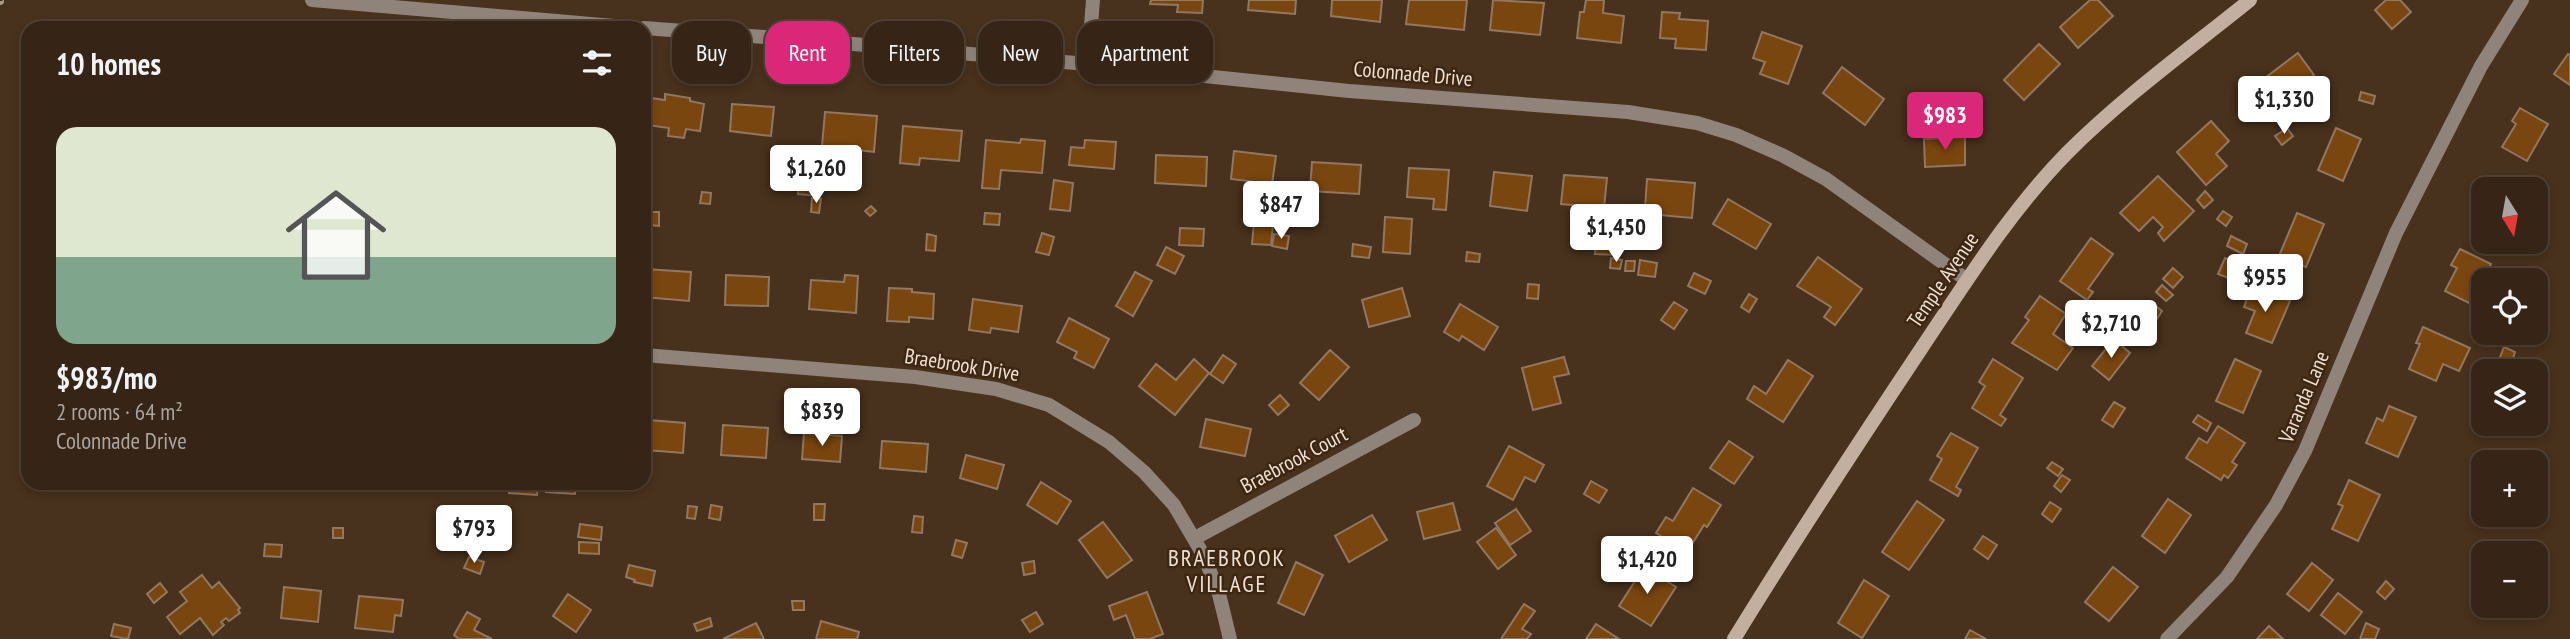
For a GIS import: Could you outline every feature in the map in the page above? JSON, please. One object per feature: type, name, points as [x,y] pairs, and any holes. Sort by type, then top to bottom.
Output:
[{"type":"street","points":[[312,0],[556,21]]},
{"type":"street","points":[[1091,21],[1093,0]]},
{"type":"street","name":"Temple Avenue","points":[[1734,639],[1813,512],[1967,280],[2024,202],[2066,154],[2112,111],[2250,0]]},
{"type":"street","name":"Varanda Lane","points":[[2167,639],[2227,577],[2276,505],[2305,451],[2396,233],[2481,66],[2522,0]]},
{"type":"street","name":"Colonnade Drive","points":[[651,30],[1077,63]]},
{"type":"street","name":"Colonnade Drive","points":[[1213,77],[1349,91],[1628,113],[1697,123],[1736,135],[1783,155],[1826,179],[1967,280]]},
{"type":"street","name":"Braebrook Drive","points":[[651,356],[915,377],[1016,393],[1049,405],[1109,442],[1143,472],[1174,505],[1195,538],[1219,594],[1230,639]]},
{"type":"street","name":"Braebrook Court","points":[[1195,538],[1414,420]]},
{"type":"building","points":[[1151,0],[1203,0],[1202,13],[1177,12],[1178,5],[1150,4]]},
{"type":"building","points":[[1249,0],[1296,0],[1295,14],[1248,10]]},
{"type":"building","points":[[1332,0],[1382,0],[1380,22],[1331,16]]},
{"type":"building","points":[[1409,0],[1467,0],[1464,30],[1406,24]]},
{"type":"building","points":[[1493,0],[1544,3],[1540,35],[1490,30]]},
{"type":"building","points":[[1586,0],[1604,0],[1603,13],[1624,16],[1621,43],[1577,38],[1580,12],[1584,12]]},
{"type":"building","points":[[2090,0],[2098,0],[2113,16],[2078,48],[2060,27]]},
{"type":"building","points":[[2386,0],[2400,0],[2411,12],[2392,29],[2375,10]]},
{"type":"building","points":[[1662,12],[1680,13],[1679,19],[1708,21],[1706,50],[1675,48],[1676,39],[1660,38]]},
{"type":"building","points":[[1762,32],[1802,46],[1788,84],[1760,74],[1765,62],[1753,58]]},
{"type":"building","points":[[2039,44],[2060,64],[2024,100],[2004,80]]},
{"type":"building","points":[[2298,53],[2314,75],[2265,112],[2249,90]]},
{"type":"building","points":[[2568,54],[2570,55],[2570,85],[2554,74]]},
{"type":"building","points":[[1842,67],[1884,99],[1865,125],[1823,93]]},
{"type":"building","points":[[2361,92],[2375,96],[2373,104],[2359,100]]},
{"type":"building","points":[[665,94],[690,98],[690,101],[704,104],[700,131],[686,129],[684,138],[668,136],[669,128],[651,126],[651,98],[665,100]]},
{"type":"building","points":[[732,104],[774,107],[771,136],[730,131]]},
{"type":"building","points":[[2520,108],[2548,124],[2527,161],[2502,147],[2516,124],[2512,121]]},
{"type":"building","points":[[825,112],[877,116],[874,152],[822,146]]},
{"type":"building","points":[[2211,121],[2229,141],[2216,154],[2227,166],[2206,185],[2177,152]]},
{"type":"building","points":[[903,126],[962,131],[959,161],[920,158],[919,165],[900,163]]},
{"type":"building","points":[[2287,128],[2293,136],[2282,145],[2275,136]]},
{"type":"building","points":[[2336,128],[2361,139],[2343,181],[2318,170]]},
{"type":"building","points":[[1965,137],[1965,165],[1925,167],[1924,139]]},
{"type":"building","points":[[1021,139],[1045,141],[1042,173],[1001,170],[999,189],[982,188],[986,140],[1020,143]]},
{"type":"building","points":[[1085,140],[1116,142],[1114,169],[1069,165],[1071,147],[1084,148]]},
{"type":"building","points":[[1234,151],[1276,156],[1272,184],[1231,179]]},
{"type":"building","points":[[1156,155],[1207,157],[1206,186],[1155,183]]},
{"type":"building","points":[[800,159],[820,161],[818,196],[798,194]]},
{"type":"building","points":[[1312,162],[1361,165],[1359,194],[1310,191]]},
{"type":"building","points":[[1409,168],[1449,170],[1446,210],[1433,209],[1434,199],[1407,197]]},
{"type":"building","points":[[788,171],[797,172],[795,190],[786,189]]},
{"type":"building","points":[[1494,172],[1532,176],[1527,211],[1490,206]]},
{"type":"building","points":[[1564,175],[1607,178],[1604,208],[1561,204]]},
{"type":"building","points":[[2158,176],[2194,211],[2164,241],[2158,233],[2163,227],[2153,217],[2139,231],[2120,213]]},
{"type":"building","points":[[1647,179],[1695,183],[1692,218],[1660,215],[1659,224],[1644,223]]},
{"type":"building","points":[[1054,180],[1073,183],[1070,211],[1050,209]]},
{"type":"building","points":[[2205,191],[2213,200],[2204,208],[2197,200]]},
{"type":"building","points":[[702,192],[711,193],[710,204],[700,203]]},
{"type":"building","points":[[812,198],[821,199],[819,213],[811,212]]},
{"type":"building","points":[[1728,199],[1771,224],[1756,249],[1713,224]]},
{"type":"building","points":[[871,206],[876,211],[870,216],[865,211]]},
{"type":"building","points":[[2223,211],[2232,217],[2226,226],[2217,219]]},
{"type":"building","points":[[651,212],[659,212],[659,226],[651,225]]},
{"type":"building","points":[[985,213],[1000,214],[999,225],[984,224]]},
{"type":"building","points":[[2297,213],[2324,224],[2306,267],[2279,256]]},
{"type":"building","points":[[1385,217],[1412,219],[1410,254],[1383,252]]},
{"type":"building","points":[[1254,222],[1273,224],[1271,245],[1252,244]]},
{"type":"building","points":[[1597,226],[1622,228],[1620,255],[1595,254]]},
{"type":"building","points":[[1180,228],[1204,229],[1203,246],[1179,245]]},
{"type":"building","points":[[1042,233],[1054,237],[1049,255],[1036,252]]},
{"type":"building","points":[[927,234],[936,236],[935,251],[926,250]]},
{"type":"building","points":[[1274,234],[1289,236],[1287,249],[1272,246]]},
{"type":"building","points":[[2231,236],[2247,244],[2243,254],[2227,246]]},
{"type":"building","points":[[2091,238],[2113,254],[2088,289],[2093,292],[2087,300],[2060,281]]},
{"type":"building","points":[[1353,244],[1371,247],[1369,258],[1352,256]]},
{"type":"building","points":[[1166,247],[1184,256],[1175,274],[1157,265]]},
{"type":"building","points":[[2460,249],[2491,264],[2489,268],[2471,268],[2471,304],[2445,291],[2457,268],[2451,265]]},
{"type":"building","points":[[1467,252],[1480,254],[1479,262],[1466,261]]},
{"type":"building","points":[[1818,257],[1862,289],[1835,325],[1824,317],[1831,307],[1797,286]]},
{"type":"building","points":[[1611,258],[1622,260],[1620,269],[1610,268]]},
{"type":"building","points":[[2225,258],[2255,271],[2249,286],[2218,274]]},
{"type":"building","points":[[1640,260],[1657,263],[1655,277],[1638,275]]},
{"type":"building","points":[[1626,261],[1635,261],[1634,271],[1625,271]]},
{"type":"building","points":[[2173,268],[2183,277],[2173,288],[2163,279]]},
{"type":"building","points":[[651,269],[691,272],[689,301],[651,298]]},
{"type":"building","points":[[1135,272],[1152,281],[1133,316],[1116,306]]},
{"type":"building","points":[[1694,273],[1711,281],[1705,294],[1688,286]]},
{"type":"building","points":[[726,275],[769,277],[768,306],[725,305]]},
{"type":"building","points":[[845,275],[858,276],[856,313],[809,309],[811,280],[844,282]]},
{"type":"building","points":[[1528,284],[1539,285],[1538,299],[1527,298]]},
{"type":"building","points":[[2162,285],[2173,295],[2166,301],[2156,292]]},
{"type":"building","points":[[2252,286],[2290,301],[2272,343],[2246,333],[2255,311],[2244,307]]},
{"type":"building","points":[[889,288],[934,294],[933,319],[909,317],[909,322],[887,321]]},
{"type":"building","points":[[1402,288],[1410,316],[1369,327],[1362,300]]},
{"type":"building","points":[[1749,294],[1757,299],[1749,312],[1741,307]]},
{"type":"building","points":[[2040,296],[2066,314],[2053,334],[2073,348],[2057,370],[2012,343],[2029,320],[2025,317]]},
{"type":"building","points":[[973,299],[1022,306],[1018,332],[991,328],[990,333],[969,330]]},
{"type":"building","points":[[1674,302],[1687,310],[1674,329],[1661,320]]},
{"type":"building","points":[[2151,302],[2162,311],[2153,325],[2141,316]]},
{"type":"building","points":[[1460,304],[1498,327],[1484,350],[1462,336],[1459,341],[1444,332]]},
{"type":"building","points":[[1069,318],[1109,339],[1094,368],[1074,358],[1077,352],[1057,342]]},
{"type":"building","points":[[2423,327],[2470,348],[2459,371],[2443,364],[2436,381],[2409,369],[2420,344],[2416,343]]},
{"type":"building","points":[[2114,339],[2130,353],[2109,380],[2092,366]]},
{"type":"building","points":[[2504,347],[2515,352],[2513,359],[2499,359]]},
{"type":"building","points":[[1330,350],[1349,367],[1319,400],[1300,383]]},
{"type":"building","points":[[1223,355],[1236,364],[1223,383],[1210,374]]},
{"type":"building","points":[[1564,357],[1569,374],[1554,377],[1561,403],[1533,410],[1522,368]]},
{"type":"building","points":[[1194,359],[1209,373],[1175,415],[1139,386],[1156,364],[1176,380]]},
{"type":"building","points":[[1993,359],[2023,378],[2000,415],[2006,419],[2001,426],[1972,408],[1985,386],[1979,382]]},
{"type":"building","points":[[2235,359],[2261,371],[2243,413],[2216,401]]},
{"type":"building","points":[[1788,360],[1813,376],[1783,422],[1747,399],[1754,386],[1766,394]]},
{"type":"building","points":[[1280,395],[1289,405],[1278,415],[1269,405]]},
{"type":"building","points":[[2114,402],[2125,408],[2113,427],[2102,420]]},
{"type":"building","points":[[2389,406],[2416,417],[2398,457],[2366,443],[2377,418],[2383,421]]},
{"type":"building","points":[[2198,415],[2211,423],[2207,431],[2193,422]]},
{"type":"building","points":[[1206,419],[1251,429],[1245,456],[1200,447]]},
{"type":"building","points":[[651,420],[685,423],[683,453],[651,450]]},
{"type":"building","points":[[723,425],[768,428],[766,458],[721,455]]},
{"type":"building","points":[[2218,426],[2245,443],[2232,462],[2237,465],[2228,478],[2224,475],[2221,480],[2186,458],[2199,438],[2207,443]]},
{"type":"building","points":[[804,433],[842,436],[840,462],[802,459]]},
{"type":"building","points":[[1951,433],[1978,448],[1956,487],[1961,490],[1958,496],[1930,480],[1942,459],[1937,456]]},
{"type":"building","points":[[882,441],[928,444],[926,472],[880,468]]},
{"type":"building","points":[[1729,441],[1753,457],[1734,484],[1710,468]]},
{"type":"building","points":[[1509,446],[1544,465],[1535,482],[1525,477],[1513,500],[1487,486]]},
{"type":"building","points":[[966,455],[1004,465],[997,489],[960,478]]},
{"type":"building","points":[[2052,462],[2063,469],[2058,476],[2047,468]]},
{"type":"building","points":[[2062,475],[2070,480],[2061,492],[2054,486]]},
{"type":"building","points":[[2349,480],[2380,495],[2358,541],[2332,529],[2343,506],[2338,504]]},
{"type":"building","points":[[1591,481],[1607,490],[1599,503],[1584,494]]},
{"type":"building","points":[[1041,482],[1071,501],[1057,524],[1027,505]]},
{"type":"building","points":[[1693,488],[1721,505],[1687,552],[1656,533],[1666,517],[1673,521]]},
{"type":"building","points":[[509,490],[537,490],[537,495],[509,493]]},
{"type":"building","points":[[575,490],[575,494],[546,492]]},
{"type":"building","points":[[2168,499],[2191,515],[2165,553],[2142,536]]},
{"type":"building","points":[[1917,501],[1944,520],[1909,570],[1882,552]]},
{"type":"building","points":[[2050,502],[2061,509],[2052,522],[2042,514]]},
{"type":"building","points":[[1453,503],[1460,530],[1424,539],[1417,512]]},
{"type":"building","points":[[814,504],[825,504],[824,520],[814,520]]},
{"type":"building","points":[[711,505],[722,507],[720,520],[709,518]]},
{"type":"building","points":[[688,506],[697,507],[695,519],[687,518]]},
{"type":"building","points":[[1516,509],[1531,531],[1510,545],[1495,523]]},
{"type":"building","points":[[1372,515],[1387,540],[1349,562],[1335,536]]},
{"type":"building","points":[[914,516],[923,517],[922,533],[912,532]]},
{"type":"building","points":[[1103,522],[1132,560],[1107,578],[1079,540]]},
{"type":"building","points":[[580,524],[602,527],[601,540],[578,537]]},
{"type":"building","points":[[333,528],[343,528],[343,538],[333,538]]},
{"type":"building","points":[[1496,528],[1516,555],[1498,569],[1477,542]]},
{"type":"building","points":[[1983,536],[1997,545],[1988,559],[1974,549]]},
{"type":"building","points":[[956,540],[967,543],[962,558],[952,555]]},
{"type":"building","points":[[579,542],[599,543],[599,554],[579,553]]},
{"type":"building","points":[[265,544],[282,545],[281,557],[264,556]]},
{"type":"building","points":[[469,557],[484,562],[480,574],[464,568]]},
{"type":"building","points":[[1034,561],[1035,573],[1024,575],[1022,563]]},
{"type":"building","points":[[1296,562],[1323,575],[1304,615],[1278,603]]},
{"type":"building","points":[[2312,563],[2333,580],[2309,611],[2287,594]]},
{"type":"building","points":[[629,565],[655,571],[652,586],[634,582],[635,580],[626,577]]},
{"type":"building","points":[[1644,567],[1676,587],[1651,626],[1619,606]]},
{"type":"building","points":[[2113,567],[2138,587],[2109,621],[2085,602]]},
{"type":"building","points":[[202,575],[212,588],[219,582],[240,608],[240,613],[229,621],[226,618],[221,622],[224,625],[213,635],[200,618],[180,634],[167,617],[187,601],[180,592]]},
{"type":"building","points":[[1864,580],[1889,596],[1862,638],[1838,623]]},
{"type":"building","points":[[2386,581],[2394,589],[2385,599],[2377,592]]},
{"type":"building","points":[[160,583],[167,592],[154,603],[147,594]]},
{"type":"building","points":[[284,587],[321,591],[318,622],[281,618]]},
{"type":"building","points":[[1147,592],[1163,634],[1150,639],[1135,639],[1126,615],[1114,620],[1109,606]]},
{"type":"building","points":[[2338,593],[2362,612],[2345,634],[2321,615]]},
{"type":"building","points":[[568,594],[591,610],[576,632],[553,616]]},
{"type":"building","points":[[359,596],[403,600],[401,616],[395,615],[393,632],[355,628]]},
{"type":"building","points":[[792,601],[804,601],[804,610],[793,610]]},
{"type":"building","points":[[1524,604],[1535,611],[1522,629],[1531,634],[1527,639],[1501,639]]},
{"type":"building","points":[[467,612],[480,619],[474,630],[492,639],[459,639],[454,635]]},
{"type":"building","points":[[1036,612],[1043,624],[1030,632],[1022,620]]},
{"type":"building","points":[[710,618],[712,626],[697,631],[694,624]]},
{"type":"building","points":[[821,621],[859,632],[857,639],[816,639]]},
{"type":"building","points":[[756,623],[764,639],[723,639]]},
{"type":"building","points":[[2366,623],[2379,629],[2375,639],[2360,639]]},
{"type":"building","points":[[114,624],[131,628],[128,639],[111,636]]},
{"type":"building","points":[[1596,624],[1619,639],[1586,639]]},
{"type":"building","points":[[2269,626],[2283,639],[2257,639]]},
{"type":"building","points":[[1970,630],[1986,639],[1965,639]]},
{"type":"district","name":"BRAEBROOK VILLAGE","points":[[1227,571]]}]
